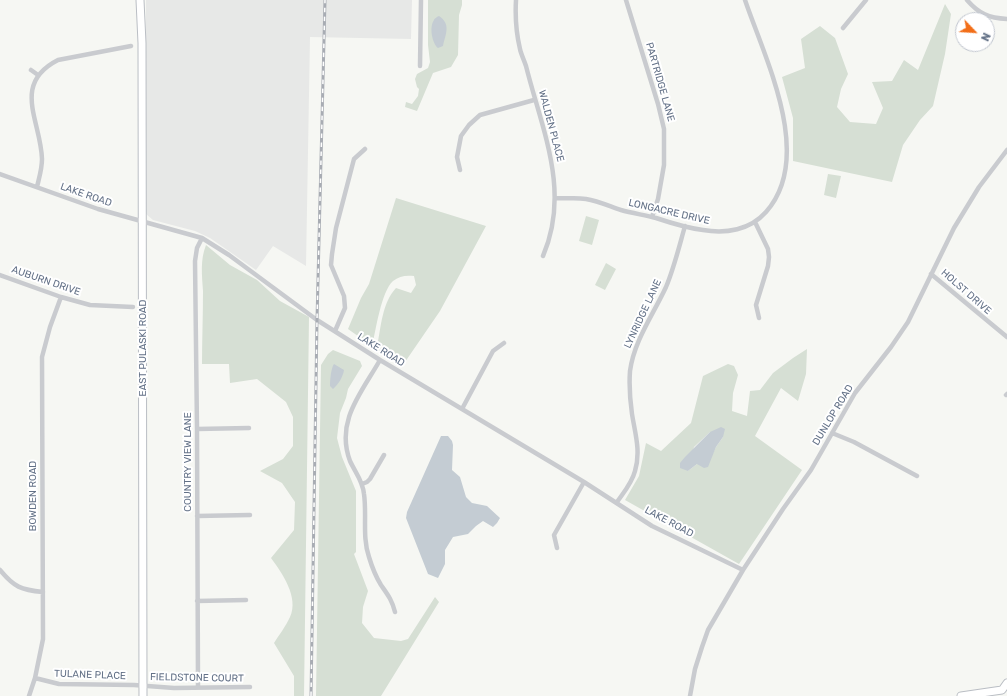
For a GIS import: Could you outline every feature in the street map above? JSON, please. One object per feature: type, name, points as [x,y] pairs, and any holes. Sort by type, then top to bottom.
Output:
[{"type":"main road","name":"EAST PULASKI ROAD","points":[[140,0],[142,43],[143,696]]},
{"type":"main road","points":[[961,696],[999,693],[1007,683]]},
{"type":"street","points":[[420,66],[421,0]]},
{"type":"street","name":"WALDEN PLACE","points":[[516,0],[515,24],[534,100],[540,115],[553,170],[556,198],[553,226],[543,256]]},
{"type":"street","name":"PARTRIDGE LANE","points":[[626,0],[664,128],[664,165],[658,200],[652,217]]},
{"type":"street","name":"LONGACRE DRIVE","points":[[556,198],[586,200],[685,226],[717,232],[728,232],[740,229],[755,222],[773,204],[782,186],[786,164],[785,123],[773,77],[744,0]]},
{"type":"street","points":[[843,28],[866,0]]},
{"type":"street","points":[[967,0],[975,9],[984,15],[995,19],[1007,19]]},
{"type":"street","points":[[37,187],[41,171],[42,158],[31,101],[33,84],[38,75],[48,65],[58,60],[131,46]]},
{"type":"street","points":[[31,70],[38,75]]},
{"type":"street","points":[[460,170],[457,157],[461,136],[480,115],[534,100]]},
{"type":"street","points":[[335,331],[345,308],[344,296],[331,264],[336,228],[354,159],[365,149]]},
{"type":"street","name":"DUNLOP ROAD","points":[[690,696],[695,669],[708,630],[743,570],[783,509],[811,470],[855,393],[891,347],[908,322],[950,236],[979,187],[1007,150]]},
{"type":"street","name":"LAKE ROAD","points":[[0,174],[98,209],[142,220],[202,238],[229,255],[317,320],[380,360],[617,502],[652,526],[743,570]]},
{"type":"street","points":[[755,222],[768,249],[769,257],[768,266],[756,305],[760,318]]},
{"type":"street","name":"LYNRIDGE LANE","points":[[617,502],[629,486],[635,471],[638,454],[638,439],[632,414],[630,390],[630,372],[633,358],[639,340],[674,267],[685,226]]},
{"type":"street","name":"COUNTRY VIEW LANE","points":[[198,687],[195,261],[197,248],[202,238]]},
{"type":"street","name":"HOLST DRIVE","points":[[932,274],[1007,338]]},
{"type":"street","name":"AUBURN DRIVE","points":[[0,275],[61,297],[90,305],[133,307]]},
{"type":"street","name":"BOWDEN ROAD","points":[[29,696],[35,678],[43,639],[42,357],[50,327],[61,297]]},
{"type":"street","points":[[462,409],[494,351],[504,343]]},
{"type":"street","points":[[380,360],[350,412],[347,423],[346,438],[350,460],[362,484],[364,494],[364,530],[366,547],[376,575],[392,601],[395,612]]},
{"type":"street","points":[[197,429],[249,428]]},
{"type":"street","points":[[832,433],[854,442],[917,476]]},
{"type":"street","points":[[362,484],[370,479],[384,455]]},
{"type":"street","points":[[557,548],[554,535],[584,482]]},
{"type":"street","points":[[196,516],[250,515]]},
{"type":"street","points":[[0,570],[10,582],[19,588],[29,591],[43,592]]},
{"type":"street","points":[[197,601],[246,600]]},
{"type":"street","name":"TULANE PLACE","points":[[35,678],[59,684],[144,686]]},
{"type":"street","name":"FIELDSTONE COURT","points":[[144,686],[174,688],[250,687]]},
{"type":"shaded area","points":[[146,0],[412,0],[411,39],[310,37],[306,266],[273,246],[256,270],[210,238],[195,231],[153,220],[146,214]]},
{"type":"shaded area","points":[[428,0],[462,0],[459,15],[458,55],[451,67],[433,73],[417,111],[405,107],[406,102],[412,104],[418,96],[419,89],[415,79],[417,74],[428,68],[430,62],[428,45]]},
{"type":"shaded area","points":[[945,4],[951,14],[945,54],[933,106],[920,120],[903,145],[892,182],[793,161],[793,118],[782,77],[805,68],[801,39],[820,26],[835,38],[848,74],[841,89],[837,107],[850,122],[876,124],[883,108],[872,82],[892,81],[904,60],[918,70]]},
{"type":"shaded area","points":[[439,16],[445,22],[447,29],[443,46],[438,48],[434,42],[431,31],[432,23]]},
{"type":"shaded area","points":[[828,174],[841,176],[836,198],[824,195]]},
{"type":"shaded area","points":[[396,198],[486,226],[440,311],[405,362],[401,362],[377,350],[377,347],[385,308],[391,294],[396,288],[411,293],[416,285],[414,276],[400,277],[393,281],[389,286],[382,302],[372,346],[348,329],[361,298],[369,284]]},
{"type":"shaded area","points":[[586,216],[599,220],[592,245],[579,241]]},
{"type":"shaded area","points":[[206,245],[230,265],[257,280],[280,301],[309,317],[304,696],[294,696],[294,676],[274,643],[290,617],[292,601],[288,586],[271,558],[294,530],[295,502],[282,483],[260,471],[283,459],[293,446],[293,417],[286,402],[257,379],[230,383],[229,364],[202,364],[202,268]]},
{"type":"shaded area","points":[[606,263],[616,269],[605,290],[595,285]]},
{"type":"shaded area","points":[[807,349],[806,374],[798,401],[781,388],[755,436],[802,470],[739,564],[625,500],[639,476],[646,443],[661,451],[691,423],[703,376],[728,364],[734,366],[738,375],[733,393],[732,411],[747,416],[750,391],[760,390],[773,373]],"holes":[[[710,432],[723,437],[713,453],[700,464],[697,464],[688,471],[694,447]]]},
{"type":"shaded area","points":[[333,350],[360,361],[362,366],[348,389],[340,413],[337,438],[342,457],[356,491],[356,552],[354,554],[368,591],[363,607],[362,623],[374,638],[401,641],[408,639],[435,597],[439,602],[381,696],[316,696],[321,365],[328,354]]},
{"type":"shaded area","points":[[334,364],[344,370],[340,381],[333,389],[330,386],[330,383],[331,371]]},
{"type":"shaded area","points":[[721,427],[725,429],[723,437],[716,447],[708,467],[704,468],[697,464],[688,471],[680,468],[680,463],[685,457],[710,432]]},
{"type":"shaded area","points":[[441,436],[448,436],[452,441],[452,470],[460,477],[466,497],[472,503],[487,506],[500,518],[493,527],[483,521],[468,534],[453,537],[445,550],[445,564],[438,578],[428,574],[406,518],[407,512]]},
{"type":"railway","points":[[311,696],[317,320],[325,0]]}]
